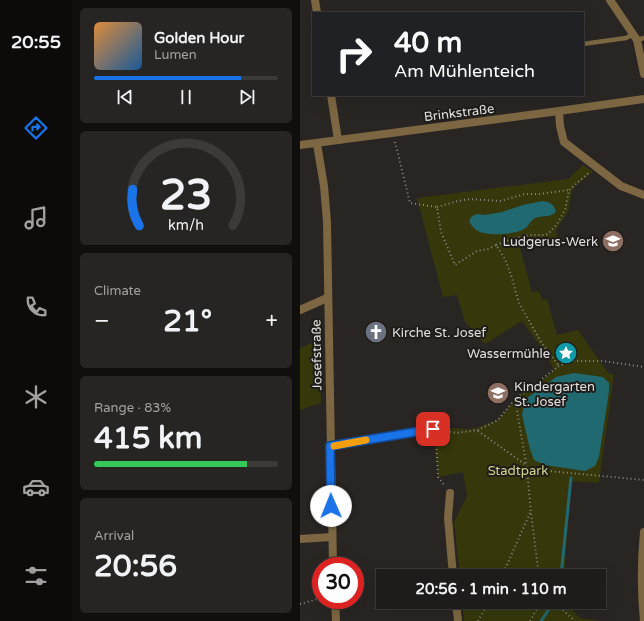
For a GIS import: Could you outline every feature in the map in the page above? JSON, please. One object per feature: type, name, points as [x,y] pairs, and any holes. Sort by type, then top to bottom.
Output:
[{"type":"street","points":[[315,0],[317,12]]},
{"type":"street","points":[[610,0],[638,37],[644,74]]},
{"type":"street","points":[[331,96],[338,140]]},
{"type":"street","name":"Brinkstraße","points":[[300,146],[644,99]]},
{"type":"street","points":[[559,111],[560,126],[564,142],[595,168],[621,186],[644,195]]},
{"type":"street","name":"Josefstraße","points":[[317,144],[324,186],[326,222],[333,557]]},
{"type":"street","points":[[300,310],[327,298]]},
{"type":"street","points":[[330,446],[434,429]]},
{"type":"street","points":[[450,493],[448,518],[452,569]]},
{"type":"street","points":[[644,532],[641,556],[644,621]]},
{"type":"street","points":[[300,539],[332,536]]},
{"type":"street","points":[[335,609],[336,621]]},
{"type":"street","points":[[457,609],[458,621]]},
{"type":"lane","points":[[584,44],[638,37]]},
{"type":"path","points":[[392,133],[410,203],[437,207],[464,200],[500,201],[525,194],[539,194],[569,190],[595,168]]},
{"type":"path","points":[[437,207],[442,232],[455,266],[477,251],[488,249],[512,239],[529,235],[546,235],[557,224],[565,210],[569,190]]},
{"type":"path","points":[[496,245],[505,259],[512,275],[519,304],[540,342],[558,366]]},
{"type":"path","points":[[450,493],[438,477],[434,429],[456,433],[478,430],[498,420],[515,399],[558,366],[572,361],[603,361],[644,367]]},
{"type":"path","points":[[515,399],[527,469],[538,569]]},
{"type":"path","points":[[478,430],[526,465]]},
{"type":"path","points":[[527,469],[644,480]]},
{"type":"path","points":[[505,569],[531,512]]},
{"type":"path","points":[[300,604],[312,601]]},
{"type":"path","points":[[478,621],[485,609]]},
{"type":"path","points":[[530,621],[537,609]]},
{"type":"path","points":[[562,609],[575,621]]},
{"type":"green space","name":"Stadtpark","points":[[583,165],[593,172],[576,185],[572,191],[568,212],[556,230],[559,246],[535,239],[519,244],[532,292],[539,291],[542,300],[547,299],[557,335],[578,330],[608,373],[614,374],[599,483],[571,481],[565,569],[459,569],[454,522],[467,496],[463,472],[438,477],[434,427],[468,429],[476,428],[498,420],[515,399],[554,371],[548,357],[522,321],[485,344],[465,322],[457,295],[443,297],[417,198],[568,179]]},
{"type":"green space","points":[[319,340],[321,403],[300,410],[300,348]]},
{"type":"green space","points":[[463,609],[572,609],[580,618],[600,621],[464,621]]},
{"type":"water","points":[[542,201],[551,204],[556,212],[549,216],[535,218],[525,228],[514,233],[482,233],[475,229],[469,221],[472,216],[477,214],[485,215],[502,212]]},
{"type":"water","points":[[574,373],[603,377],[609,383],[599,457],[595,466],[585,471],[545,465],[534,460],[522,415],[527,398],[556,377]]},
{"type":"waterway","points":[[562,569],[571,478]]},
{"type":"waterway","points":[[541,621],[549,609]]},
{"type":"slow traffic","points":[[334,446],[366,440]]},
{"type":"place","name":"Ludgerus-Werk","points":[[613,241]]},
{"type":"place","name":"Kirche St. Josef","points":[[376,332]]},
{"type":"place","name":"Wassermühle","points":[[566,353]]},
{"type":"place","name":"Kindergarten St. Josef","points":[[498,393]]},
{"type":"route","points":[[331,506],[330,446],[433,429]]}]
